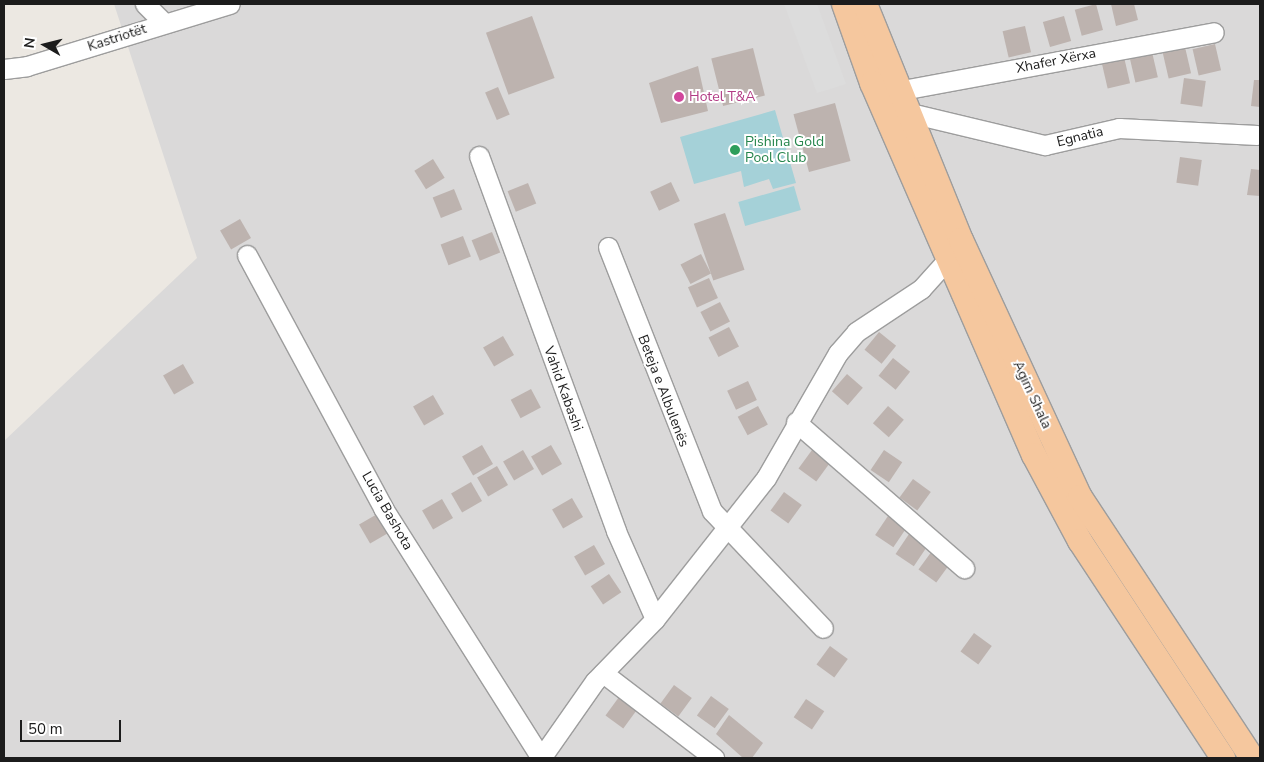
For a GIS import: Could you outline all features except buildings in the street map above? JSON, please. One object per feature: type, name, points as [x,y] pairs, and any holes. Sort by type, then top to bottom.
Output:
[{"type":"main road","name":"Agim Shala","points":[[844,4],[872,83],[947,260],[1034,455],[1080,541],[1223,758]]},
{"type":"main road","name":"Agim Shala","points":[[865,4],[901,102],[1080,497],[1252,758]]},
{"type":"street","points":[[145,4],[164,23]]},
{"type":"street","name":"Kastriotët","points":[[4,69],[27,66],[230,4]]},
{"type":"street","name":"Xhafer Xërxa","points":[[901,102],[1214,32]]},
{"type":"street","name":"Egnatia","points":[[901,102],[1045,145],[1119,128],[1257,134]]},
{"type":"street","name":"Vahid Kabashi","points":[[479,156],[616,531],[655,619]]},
{"type":"street","name":"Beteja e Albulenës","points":[[608,247],[712,511],[727,529],[823,628]]},
{"type":"street","name":"Lucia Bashota","points":[[247,255],[384,508],[541,758]]},
{"type":"street","points":[[541,758],[603,674],[655,619],[766,478],[796,422],[856,332],[921,288],[947,260]]},
{"type":"street","points":[[796,422],[964,568]]},
{"type":"street","points":[[603,674],[714,758]]},
{"type":"shaded area","points":[[114,4],[1260,4],[1260,758],[4,758],[4,441],[197,258]]},
{"type":"shaded area","points":[[784,4],[817,4],[846,84],[817,93]]},
{"type":"water","name":"Pishina Gold Pool Club","points":[[775,110],[796,183],[773,189],[769,179],[744,187],[741,171],[694,184],[680,137]]},
{"type":"water","points":[[794,186],[801,210],[745,226],[738,202]]},
{"type":"place","name":"Hotel T&A","points":[[679,97]]},
{"type":"place","name":"Pishina Gold Pool Club","points":[[735,150]]}]
